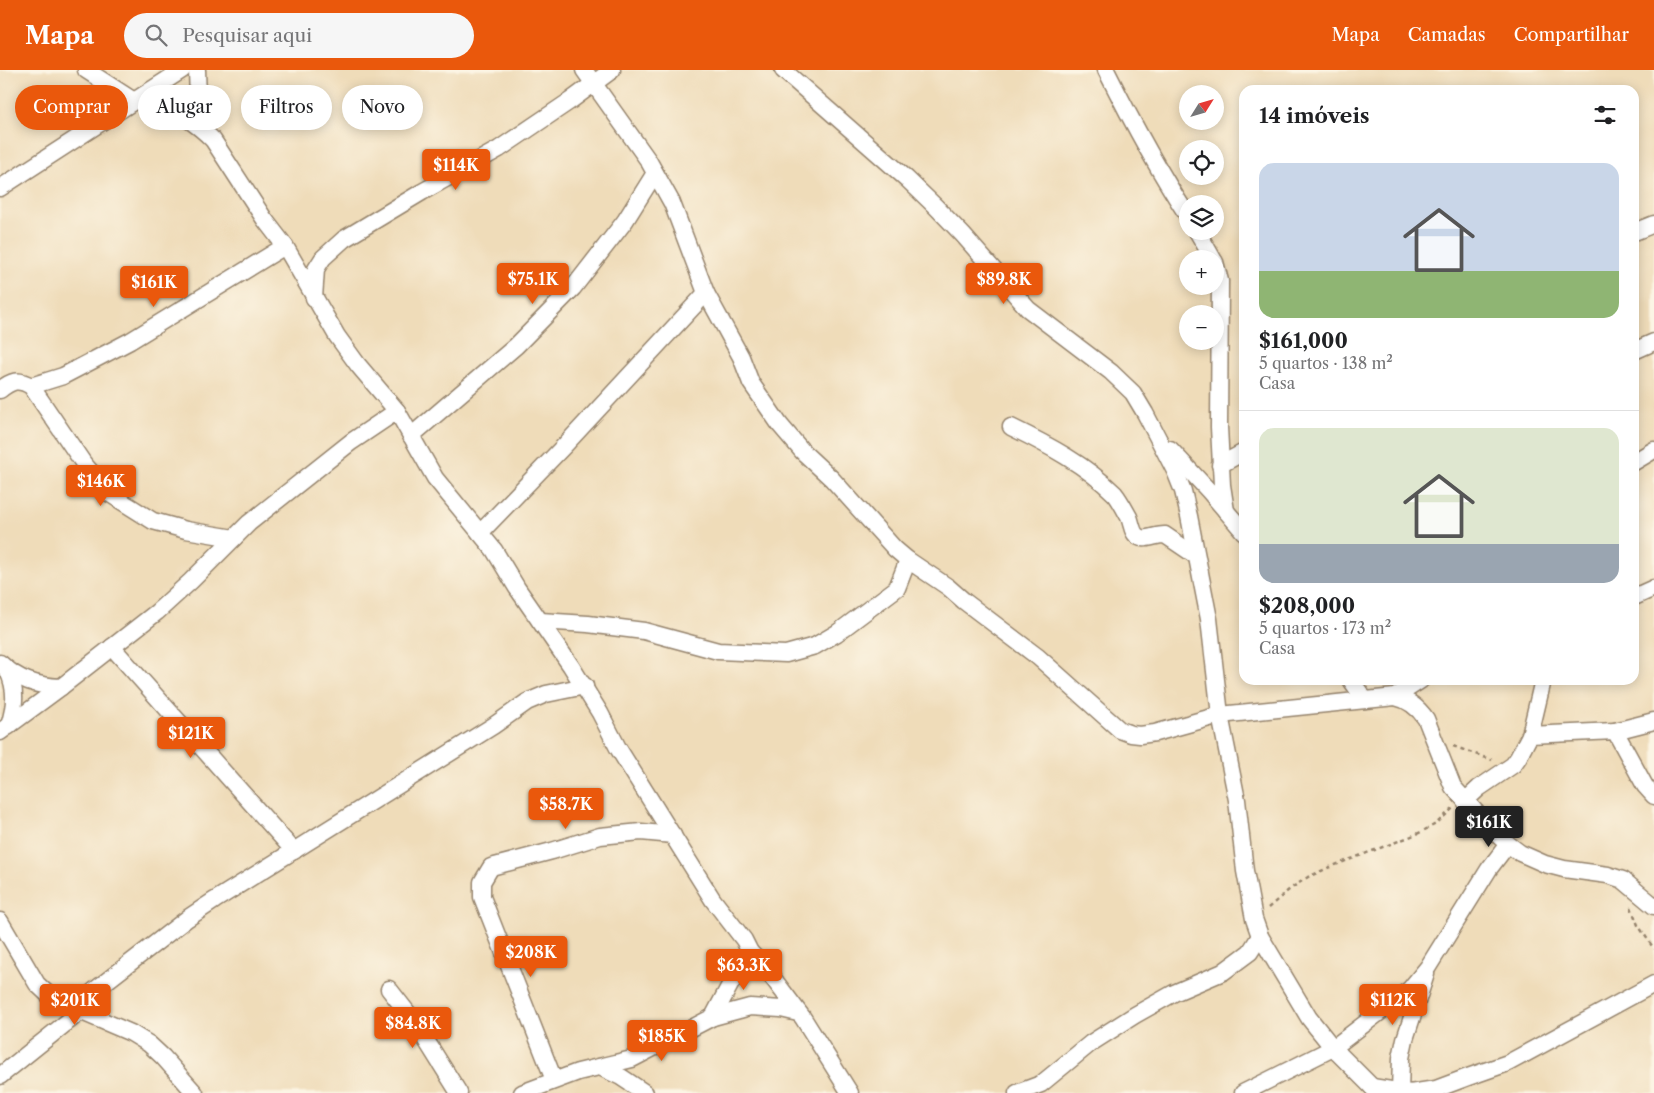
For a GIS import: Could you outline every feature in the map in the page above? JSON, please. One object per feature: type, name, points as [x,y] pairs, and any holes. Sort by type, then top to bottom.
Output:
[{"type":"street","points":[[86,70],[138,97]]},
{"type":"street","points":[[159,85],[182,70]]},
{"type":"street","points":[[197,70],[198,85]]},
{"type":"street","points":[[314,298],[316,269],[323,258],[344,239],[499,149],[570,101],[589,77],[612,70]]},
{"type":"street","points":[[783,70],[936,207],[1028,309],[1098,361],[1123,383],[1133,393],[1156,432],[1176,471],[1183,491],[1209,619],[1220,715],[1237,800],[1245,870],[1254,919],[1260,936],[1309,1018],[1333,1048],[1375,1090],[1410,1093],[1434,1091],[1508,1063],[1654,984]]},
{"type":"street","points":[[1106,70],[1133,125],[1179,203]]},
{"type":"street","points":[[589,77],[629,132],[672,203],[706,293],[741,356],[751,383],[765,406],[803,452],[832,479],[908,560],[948,586],[1038,657],[1120,730],[1140,735],[1155,733],[1220,715],[1395,697],[1404,699],[1421,711],[1426,719],[1453,787],[1520,854],[1551,866],[1584,873],[1608,875],[1627,881],[1654,906]]},
{"type":"street","points":[[0,188],[138,99]]},
{"type":"street","points":[[202,130],[213,140],[284,246],[347,350],[397,411],[435,478],[480,533],[585,686],[618,748],[713,900],[744,940],[750,952],[766,969],[803,1018],[850,1093]]},
{"type":"street","points":[[411,436],[516,346],[572,288],[630,214],[655,173]]},
{"type":"street","points":[[1639,230],[1654,224]]},
{"type":"street","points":[[31,386],[63,376],[130,341],[284,246]]},
{"type":"street","points":[[480,533],[706,293]]},
{"type":"street","points":[[1220,295],[1220,465],[1226,511]]},
{"type":"street","points":[[1639,349],[1654,342]]},
{"type":"street","points":[[0,390],[9,383],[17,381],[31,386],[84,464],[110,494],[153,521],[186,530],[234,538]]},
{"type":"street","points":[[4,729],[156,612],[249,523],[351,442],[397,411]]},
{"type":"street","points":[[1011,427],[1044,443],[1099,480],[1117,496],[1130,519],[1133,531],[1137,537],[1142,538],[1166,534],[1196,556]]},
{"type":"street","points":[[1156,432],[1239,526]]},
{"type":"street","points":[[1639,459],[1654,450]]},
{"type":"street","points":[[1220,465],[1239,455]]},
{"type":"street","points":[[540,621],[588,624],[644,631],[718,651],[786,654],[815,646],[897,588],[908,560]]},
{"type":"street","points":[[1639,595],[1654,588]]},
{"type":"street","points":[[112,647],[294,851]]},
{"type":"street","points":[[4,667],[33,684],[61,687]]},
{"type":"street","points":[[4,667],[14,688],[15,701],[4,729]]},
{"type":"street","points":[[1354,685],[1365,700]]},
{"type":"street","points":[[1395,697],[1413,685]]},
{"type":"street","points":[[1465,801],[1479,788],[1513,765],[1530,735],[1542,685]]},
{"type":"street","points":[[0,1076],[81,1012],[83,1001],[95,990],[188,918],[493,726],[527,702],[546,694],[585,686]]},
{"type":"street","points":[[1530,735],[1615,732],[1654,721]]},
{"type":"street","points":[[1615,732],[1645,786],[1654,796]]},
{"type":"street","points":[[554,1080],[482,897],[482,882],[491,867],[600,836],[641,832],[673,835]]},
{"type":"street","points":[[1243,1093],[1333,1048],[1410,989],[1428,967],[1489,869],[1508,844]]},
{"type":"street","points":[[0,922],[37,984],[54,1000],[131,1033],[149,1044],[195,1093]]},
{"type":"street","points":[[1017,1093],[1041,1084],[1091,1043],[1135,1015],[1174,993],[1223,972],[1250,952],[1260,936]]},
{"type":"street","points":[[713,1017],[750,952]]},
{"type":"street","points":[[1400,1092],[1401,1058],[1428,967]]},
{"type":"street","points":[[389,989],[414,1021],[459,1093]]},
{"type":"street","points":[[522,1093],[578,1072],[632,1059],[713,1017],[750,1007],[781,1008],[798,1013]]},
{"type":"street","points":[[600,1067],[645,1093]]},
{"type":"path","points":[[1435,739],[1481,757],[1513,765]]},
{"type":"path","points":[[1254,919],[1290,889],[1308,877],[1336,864],[1418,834],[1436,824],[1450,810],[1465,801]]},
{"type":"path","points":[[1627,881],[1631,907],[1638,925],[1654,949]]}]
